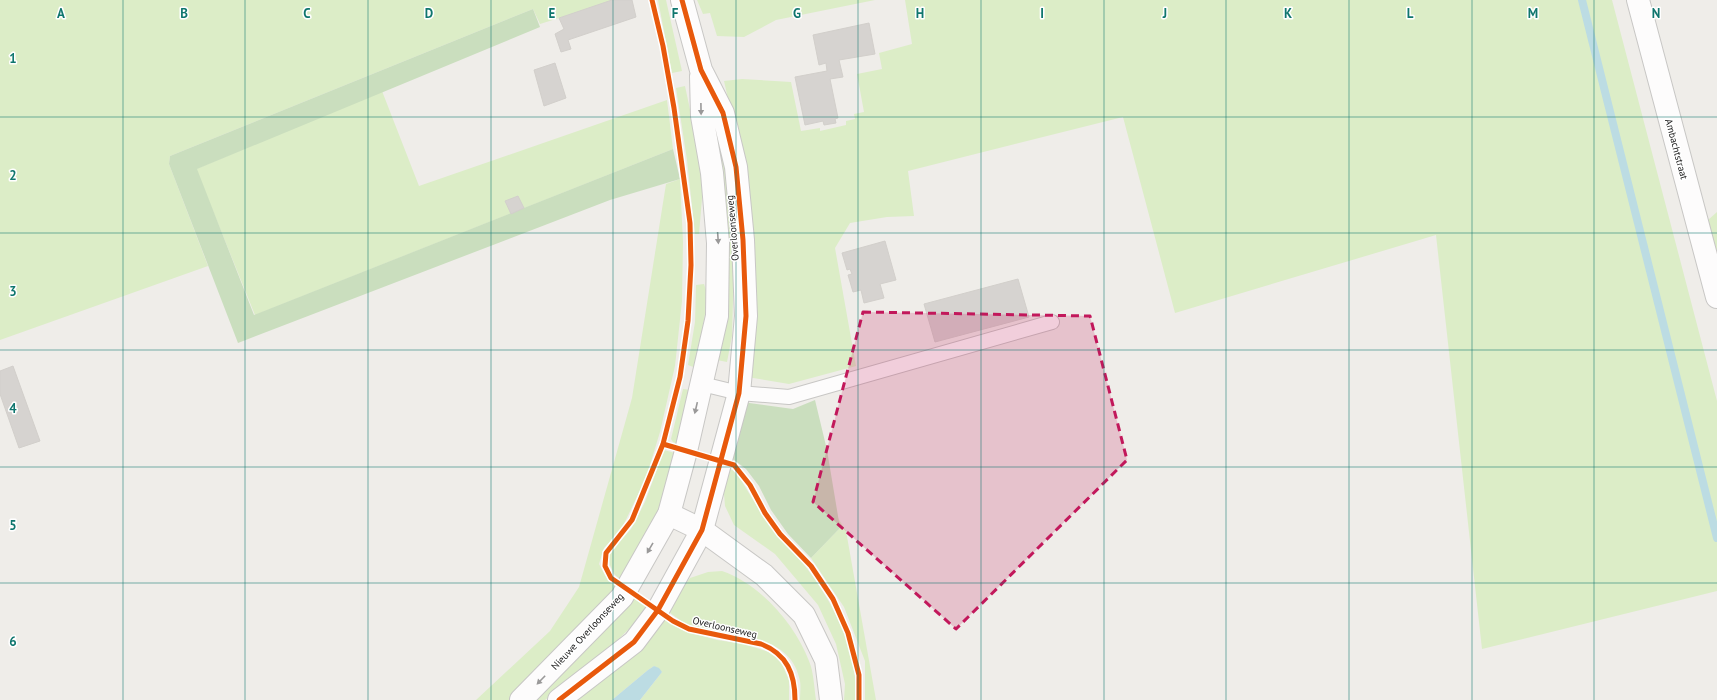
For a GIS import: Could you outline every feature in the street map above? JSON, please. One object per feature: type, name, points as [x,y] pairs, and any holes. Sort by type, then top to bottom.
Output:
[{"type":"street","name":"Overloonseweg","points":[[682,0],[701,70],[723,113],[736,167],[743,240],[746,316],[738,393],[702,530]]},
{"type":"street","name":"Ambachtstraat","points":[[1638,0],[1717,297]]},
{"type":"street","name":"Overloonseweg","points":[[669,514],[702,384],[717,316],[718,243],[712,173],[702,116],[701,70]]},
{"type":"street","points":[[669,514],[702,530],[764,575],[804,615],[826,660],[831,700]]},
{"type":"street","name":"Nieuwe Overloonseweg","points":[[521,700],[622,596],[669,514]]},
{"type":"street","points":[[559,700],[634,642],[658,610],[702,530]]},
{"type":"lane","points":[[702,384],[738,393],[789,397],[1052,322]]},
{"type":"highlighted area","points":[[863,312],[1090,316],[1127,460],[956,629],[813,502]]},
{"type":"green space","points":[[0,0],[616,0],[540,24],[533,9],[170,156],[169,164],[208,266],[0,340]]},
{"type":"green space","points":[[658,0],[666,0],[682,71],[672,73]]},
{"type":"green space","points":[[697,0],[875,0],[776,20],[744,37],[717,36],[710,13],[703,14]]},
{"type":"green space","points":[[905,0],[1612,0],[1717,401],[1717,591],[1482,649],[1436,235],[1175,313],[1123,117],[908,171],[914,216],[887,217],[850,223],[835,248],[856,366],[789,384],[747,377],[740,152],[724,81],[742,79],[791,82],[801,131],[820,128],[820,131],[846,125],[846,121],[855,119],[854,114],[864,112],[857,74],[882,69],[879,53],[912,44]]},
{"type":"green space","points":[[533,9],[540,27],[197,169],[254,315],[673,149],[680,179],[610,200],[238,343],[169,164],[170,156]]},
{"type":"green space","points":[[685,86],[704,175],[699,234],[695,234],[687,160],[676,88]]},
{"type":"green space","points":[[382,91],[419,186],[667,100],[673,149],[255,315],[196,169]]},
{"type":"green space","points":[[716,109],[735,228],[732,336],[727,362],[717,360],[708,111]]},
{"type":"green space","points":[[680,179],[683,242],[682,301],[675,366],[660,432],[646,478],[621,530],[604,548],[599,564],[605,575],[618,586],[511,700],[476,700],[550,631],[579,587],[632,398],[666,184]]},
{"type":"green space","points":[[1717,212],[1717,256],[1708,220]]},
{"type":"green space","points":[[704,284],[708,296],[696,368],[688,365],[695,322],[696,285]]},
{"type":"green space","points":[[683,389],[692,390],[678,444],[673,442],[671,439]]},
{"type":"green space","points":[[815,400],[827,450],[840,528],[811,558],[788,534],[771,510],[759,486],[746,469],[730,457],[742,402],[793,409]]},
{"type":"green space","points":[[664,450],[675,453],[657,514],[623,582],[614,574],[610,565],[609,556],[631,529],[645,502]]},
{"type":"green space","points":[[726,467],[736,472],[768,522],[816,580],[834,612],[842,628],[853,664],[856,682],[856,700],[844,700],[845,684],[836,644],[818,605],[775,554],[734,525],[725,506],[723,482]]},
{"type":"green space","points":[[838,518],[846,531],[876,700],[865,700],[865,661],[844,607],[811,558],[840,528]]},
{"type":"green space","points":[[722,571],[750,585],[763,595],[795,633],[811,666],[816,700],[800,700],[800,681],[794,665],[785,653],[772,645],[742,636],[691,627],[666,610],[690,578],[708,572]]},
{"type":"green space","points":[[632,597],[647,607],[631,627],[602,655],[545,700],[529,700]]},
{"type":"green space","points":[[659,615],[684,631],[717,640],[744,644],[772,653],[782,664],[789,680],[789,700],[640,700],[662,672],[654,666],[612,700],[570,700]]},
{"type":"water","points":[[654,666],[659,668],[662,672],[640,700],[612,700],[648,670]]},
{"type":"building","points":[[612,0],[632,0],[636,17],[568,40],[571,49],[561,52],[555,34],[564,29],[559,18]]},
{"type":"building","points":[[869,23],[875,54],[839,60],[843,77],[830,79],[838,118],[835,119],[836,123],[824,125],[823,121],[805,125],[795,77],[827,71],[826,63],[819,65],[813,35]]},
{"type":"building","points":[[555,63],[566,98],[544,106],[534,70]]},
{"type":"building","points":[[518,196],[524,208],[511,214],[505,201]]},
{"type":"building","points":[[885,241],[896,280],[880,284],[884,298],[864,303],[861,290],[853,292],[848,275],[852,274],[850,269],[847,270],[842,253]]},
{"type":"building","points":[[1018,279],[1029,317],[935,342],[924,304]]},
{"type":"building","points":[[13,366],[40,441],[19,448],[0,394],[0,371]]},
{"type":"waterway","points":[[1582,0],[1717,538]]},
{"type":"cycle path","points":[[652,0],[663,46],[674,108],[690,223],[691,265],[688,321],[680,377],[663,444],[632,520],[606,553],[605,566],[611,578],[673,621],[689,629],[761,644],[770,648],[777,653],[788,666],[795,691],[795,700]]},
{"type":"cycle path","points":[[559,700],[634,642],[658,610],[702,530],[739,393],[746,316],[743,240],[736,167],[723,113],[701,70],[682,0]]},
{"type":"cycle path","points":[[663,444],[734,465],[750,485],[765,513],[780,534],[811,566],[833,599],[848,633],[859,675],[859,700]]}]
